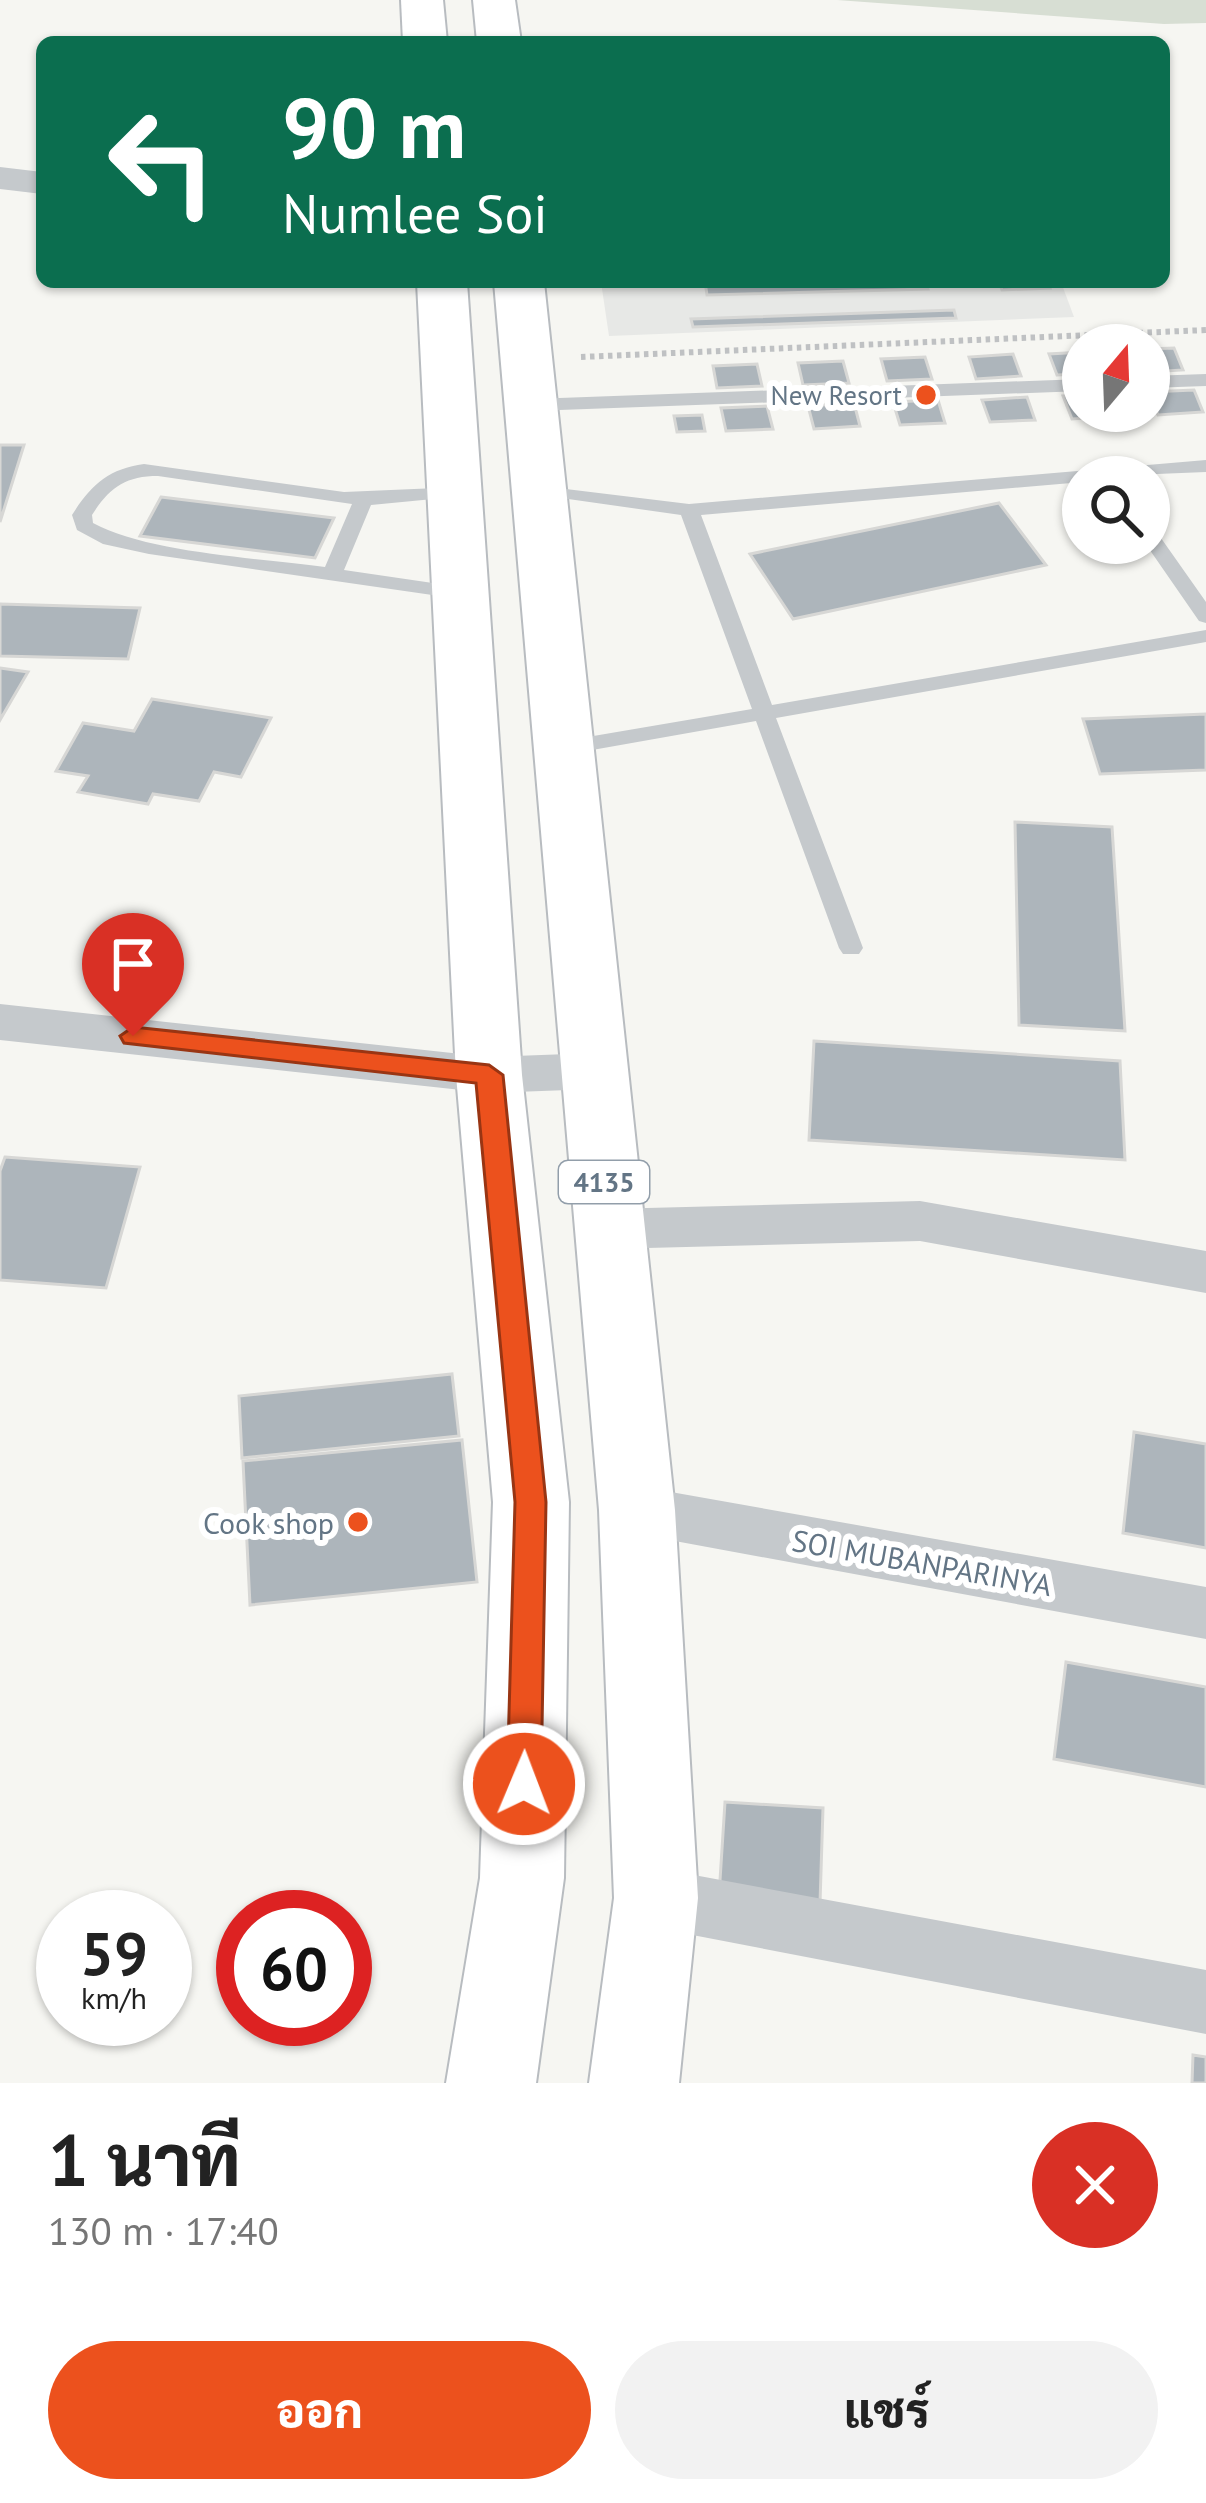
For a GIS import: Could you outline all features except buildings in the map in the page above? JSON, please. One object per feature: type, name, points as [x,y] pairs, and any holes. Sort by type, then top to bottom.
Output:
[{"type":"main road","points":[[422,0],[424,36]]},
{"type":"main road","points":[[494,0],[498,36]]},
{"type":"main road","points":[[442,288],[489,1075],[530,1502],[523,1878],[490,2083]]},
{"type":"main road","name":"4135","points":[[521,288],[637,1510],[656,1898],[634,2083]]},
{"type":"street","points":[[0,178],[36,182]]},
{"type":"street","points":[[0,1022],[489,1075],[595,1071]]},
{"type":"street","points":[[608,1229],[920,1221],[1206,1272]]},
{"type":"street","name":"SOI MUBANPARINYA","points":[[637,1510],[1206,1613]]},
{"type":"street","points":[[656,1898],[1206,2002]]},
{"type":"lane","points":[[1170,381],[1206,380]]},
{"type":"lane","points":[[529,382],[1062,385]]},
{"type":"lane","points":[[1170,470],[1206,466]]},
{"type":"lane","points":[[454,491],[414,501],[363,501],[140,470],[110,477],[82,515],[84,526],[110,540],[460,592]]},
{"type":"lane","points":[[540,489],[689,510],[1062,480]]},
{"type":"lane","points":[[332,574],[363,501]]},
{"type":"lane","points":[[689,510],[851,948]]},
{"type":"lane","points":[[1169,564],[1206,616]]},
{"type":"lane","points":[[565,748],[1206,636]]},
{"type":"path","points":[[529,382],[1206,330]]},
{"type":"shaded area","points":[[837,0],[1206,0],[1206,23],[1164,24]]},
{"type":"shaded area","points":[[602,288],[1063,288],[1074,317],[609,336]]},
{"type":"place","name":"New Resort","points":[[926,395]]},
{"type":"place","name":"Cook shop","points":[[358,1522]]},
{"type":"route","points":[[133,1036],[489,1075],[530,1502],[524,1784]]}]
